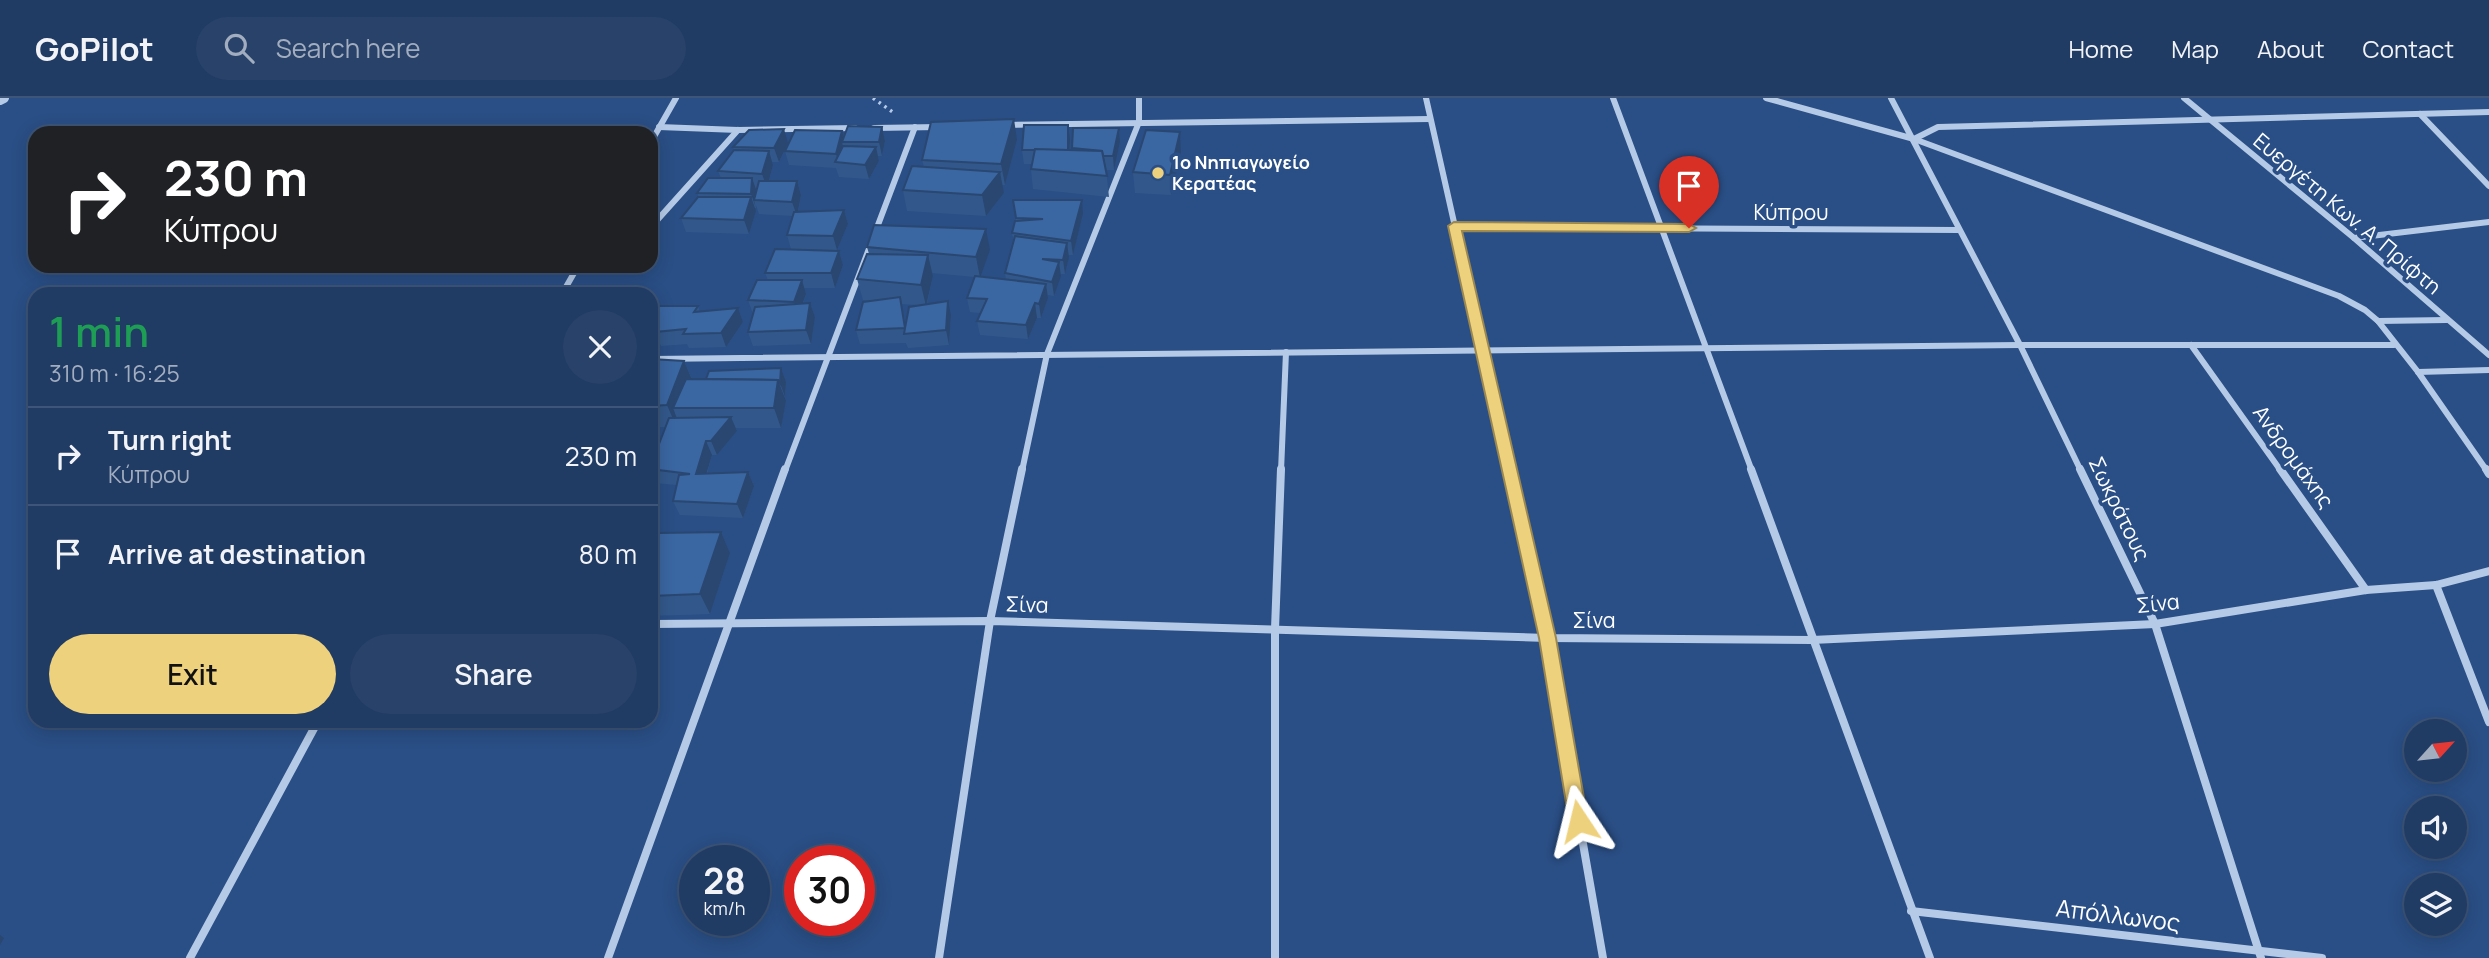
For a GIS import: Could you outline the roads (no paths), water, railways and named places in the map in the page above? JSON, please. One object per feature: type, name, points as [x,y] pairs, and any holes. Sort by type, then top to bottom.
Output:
[{"type":"street","points":[[676,98],[659,127],[738,130],[943,127]]},
{"type":"street","points":[[939,958],[990,621],[1047,354],[1139,122],[1139,98]]},
{"type":"street","points":[[1426,98],[1547,638],[1603,958]]},
{"type":"street","points":[[1613,98],[1708,348],[1812,640],[1930,958]]},
{"type":"street","points":[[1766,98],[1914,139],[2339,296],[2365,310],[2378,321],[2489,474]]},
{"type":"street","name":"Σωκράτους","points":[[1891,98],[2020,345],[2155,624],[2259,954]]},
{"type":"street","name":"Ευεργέτη Κων. Α. Πρίφτη","points":[[2184,98],[2354,238],[2489,355]]},
{"type":"street","points":[[1914,139],[1938,127],[2489,112]]},
{"type":"street","points":[[2420,114],[2489,186]]},
{"type":"street","points":[[999,125],[1430,119]]},
{"type":"street","points":[[608,958],[826,358],[915,127]]},
{"type":"street","points":[[658,219],[738,130]]},
{"type":"street","points":[[2354,238],[2489,222]]},
{"type":"street","name":"Κύπρου","points":[[1454,226],[1959,230]]},
{"type":"street","points":[[2378,321],[2447,320]]},
{"type":"street","points":[[658,359],[2020,345],[2394,345]]},
{"type":"street","name":"Ανδρομάχης","points":[[2191,345],[2366,590]]},
{"type":"street","points":[[1275,958],[1275,629],[1286,352]]},
{"type":"street","points":[[2417,372],[2489,370]]},
{"type":"street","name":"Σίνα","points":[[658,624],[990,621],[1547,638],[1812,640],[2155,624],[2366,590],[2436,585],[2489,571]]},
{"type":"street","points":[[2436,585],[2489,722]]},
{"type":"street","points":[[190,958],[313,728]]},
{"type":"street","name":"Απόλλωνος","points":[[1911,911],[2259,954],[2322,958]]},
{"type":"place","name":"1ο Νηπιαγωγείο Κερατέας","points":[[1158,173]]}]
